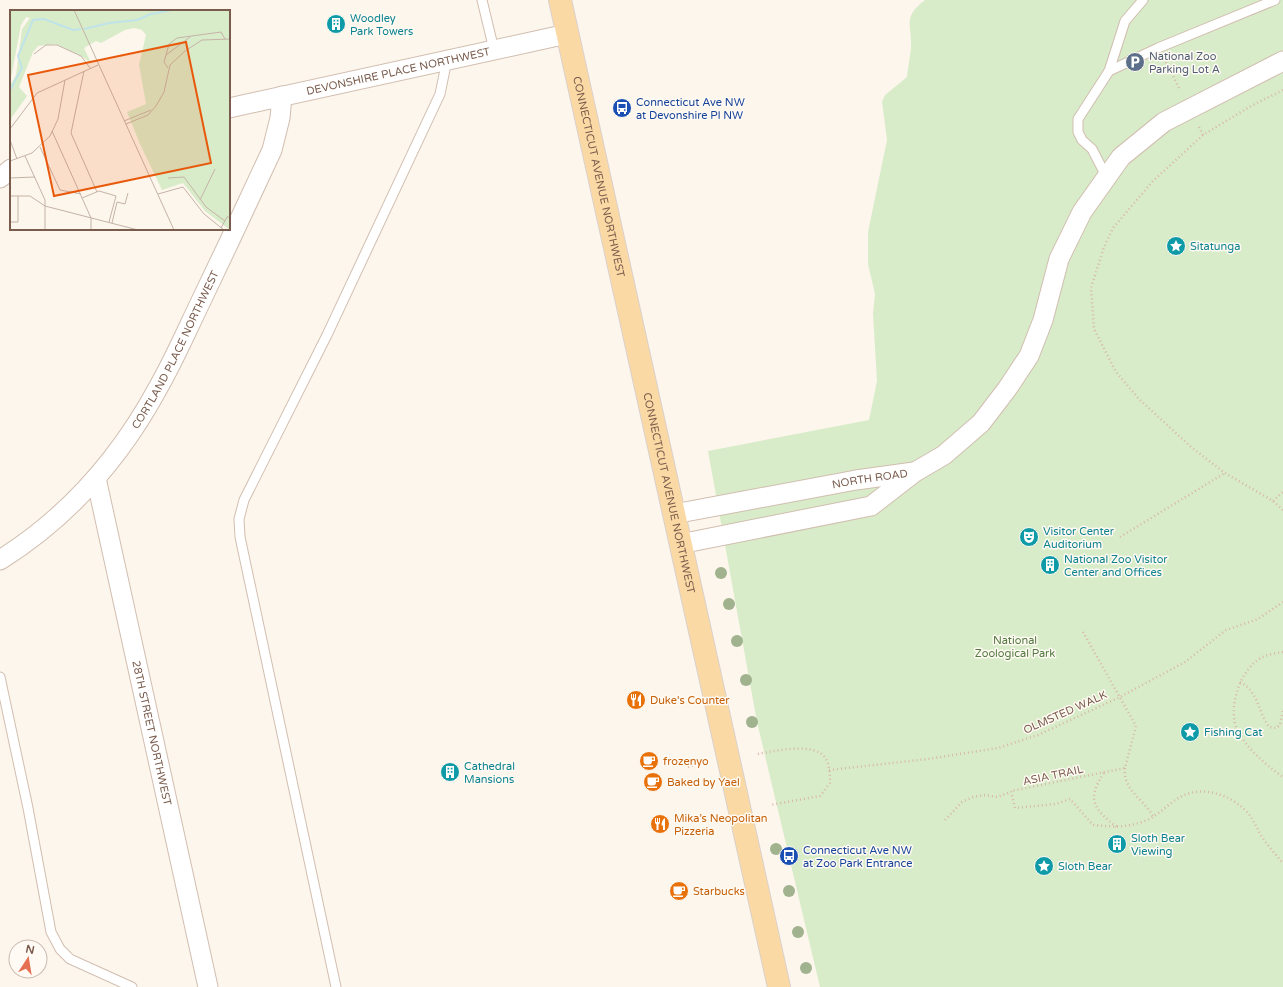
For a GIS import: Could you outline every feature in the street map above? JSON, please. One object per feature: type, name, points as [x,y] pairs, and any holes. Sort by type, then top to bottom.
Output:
[{"type":"main road","name":"CONNECTICUT AVENUE NORTHWEST","points":[[560,0],[778,987]]},
{"type":"street","name":"DEVONSHIRE PLACE NORTHWEST","points":[[230,108],[567,34]]},
{"type":"street","points":[[915,472],[944,455],[980,423],[1008,389],[1029,356],[1043,320],[1059,259],[1082,212],[1106,176],[1121,157],[1164,122],[1283,61]]},
{"type":"street","name":"CORTLAND PLACE NORTHWEST","points":[[0,560],[51,523],[96,478],[137,424],[168,370],[272,150],[280,118],[282,96]]},
{"type":"street","points":[[0,178],[10,170]]},
{"type":"street","name":"NORTH ROAD","points":[[674,514],[856,480],[915,472]]},
{"type":"street","name":"NORTH ROAD","points":[[680,544],[870,506],[915,472]]},
{"type":"street","name":"28TH STREET NORTHWEST","points":[[96,478],[208,987]]},
{"type":"lane","points":[[482,0],[494,50]]},
{"type":"lane","points":[[1106,176],[1092,150],[1082,140],[1078,132],[1078,119],[1109,71],[1125,21],[1143,0]]},
{"type":"lane","points":[[1109,71],[1158,48],[1275,0]]},
{"type":"lane","points":[[336,987],[242,545],[239,519],[244,500],[327,335],[440,94],[447,60]]},
{"type":"lane","points":[[0,676],[28,808],[51,932],[60,950],[70,959],[132,987]]},
{"type":"path","points":[[1158,48],[1184,97]]},
{"type":"path","points":[[1283,90],[1251,106],[1204,135],[1153,180],[1113,228],[1104,247],[1091,288],[1094,329],[1116,372],[1139,399],[1191,447],[1225,473],[1272,501],[1283,510]]},
{"type":"path","points":[[1120,537],[1225,473]]},
{"type":"path","points":[[1272,501],[1283,492]]},
{"type":"path","name":"OLMSTED WALK","points":[[829,770],[928,759],[998,748],[1038,735],[1120,697],[1185,662],[1226,630],[1258,619],[1283,602]]},
{"type":"path","points":[[1083,632],[1136,726],[1125,768],[1125,778],[1132,792],[1147,806],[1153,816]]},
{"type":"path","points":[[1283,652],[1264,656],[1249,667],[1240,682],[1235,701],[1235,724],[1238,731],[1250,749],[1283,777]]},
{"type":"path","points":[[1240,682],[1250,688],[1263,718],[1269,727],[1276,728],[1280,725],[1283,711]]},
{"type":"path","points":[[758,754],[807,748],[816,750],[826,758],[829,770],[830,783],[820,796],[770,805]]},
{"type":"path","points":[[688,767],[695,765]]},
{"type":"path","name":"ASIA TRAIL","points":[[1125,768],[1011,792],[1015,808],[1056,804],[1070,799],[1093,825],[1118,828],[1138,824],[1153,816],[1182,796],[1194,792],[1221,794],[1245,809],[1253,819],[1262,838],[1283,863]]},
{"type":"path","points":[[1104,772],[1093,793],[1096,810],[1118,828]]},
{"type":"path","points":[[945,820],[962,802],[973,797],[985,795],[997,797],[1011,792]]},
{"type":"green space","name":"National Zoological Park","points":[[925,0],[1283,0],[1283,987],[820,987],[757,722],[708,451],[869,420],[877,381],[873,314],[875,294],[868,264],[868,232],[887,140],[882,102],[885,95],[907,77],[911,48],[910,21],[913,12]]},
{"type":"place","name":"Woodley Park Towers","points":[[336,24]]},
{"type":"place","name":"National Zoo Parking Lot A","points":[[1135,62]]},
{"type":"place","name":"Connecticut Ave NW at Devonshire Pl NW","points":[[622,108]]},
{"type":"place","name":"Sitatunga","points":[[1176,246]]},
{"type":"place","name":"Visitor Center Auditorium","points":[[1029,537]]},
{"type":"place","name":"National Zoo Visitor Center and Offices","points":[[1050,565]]},
{"type":"place","name":"Duke's Counter","points":[[636,700]]},
{"type":"place","name":"Fishing Cat","points":[[1190,732]]},
{"type":"place","name":"frozenyo","points":[[649,761]]},
{"type":"place","name":"Cathedral Mansions","points":[[450,772]]},
{"type":"place","name":"Baked by Yael","points":[[653,782]]},
{"type":"place","name":"Mika’s Neopolitan Pizzeria","points":[[660,824]]},
{"type":"place","name":"Sloth Bear Viewing","points":[[1117,844]]},
{"type":"place","name":"Connecticut Ave NW at Zoo Park Entrance","points":[[789,856]]},
{"type":"place","name":"Sloth Bear","points":[[1044,866]]},
{"type":"place","name":"Starbucks","points":[[679,891]]}]
